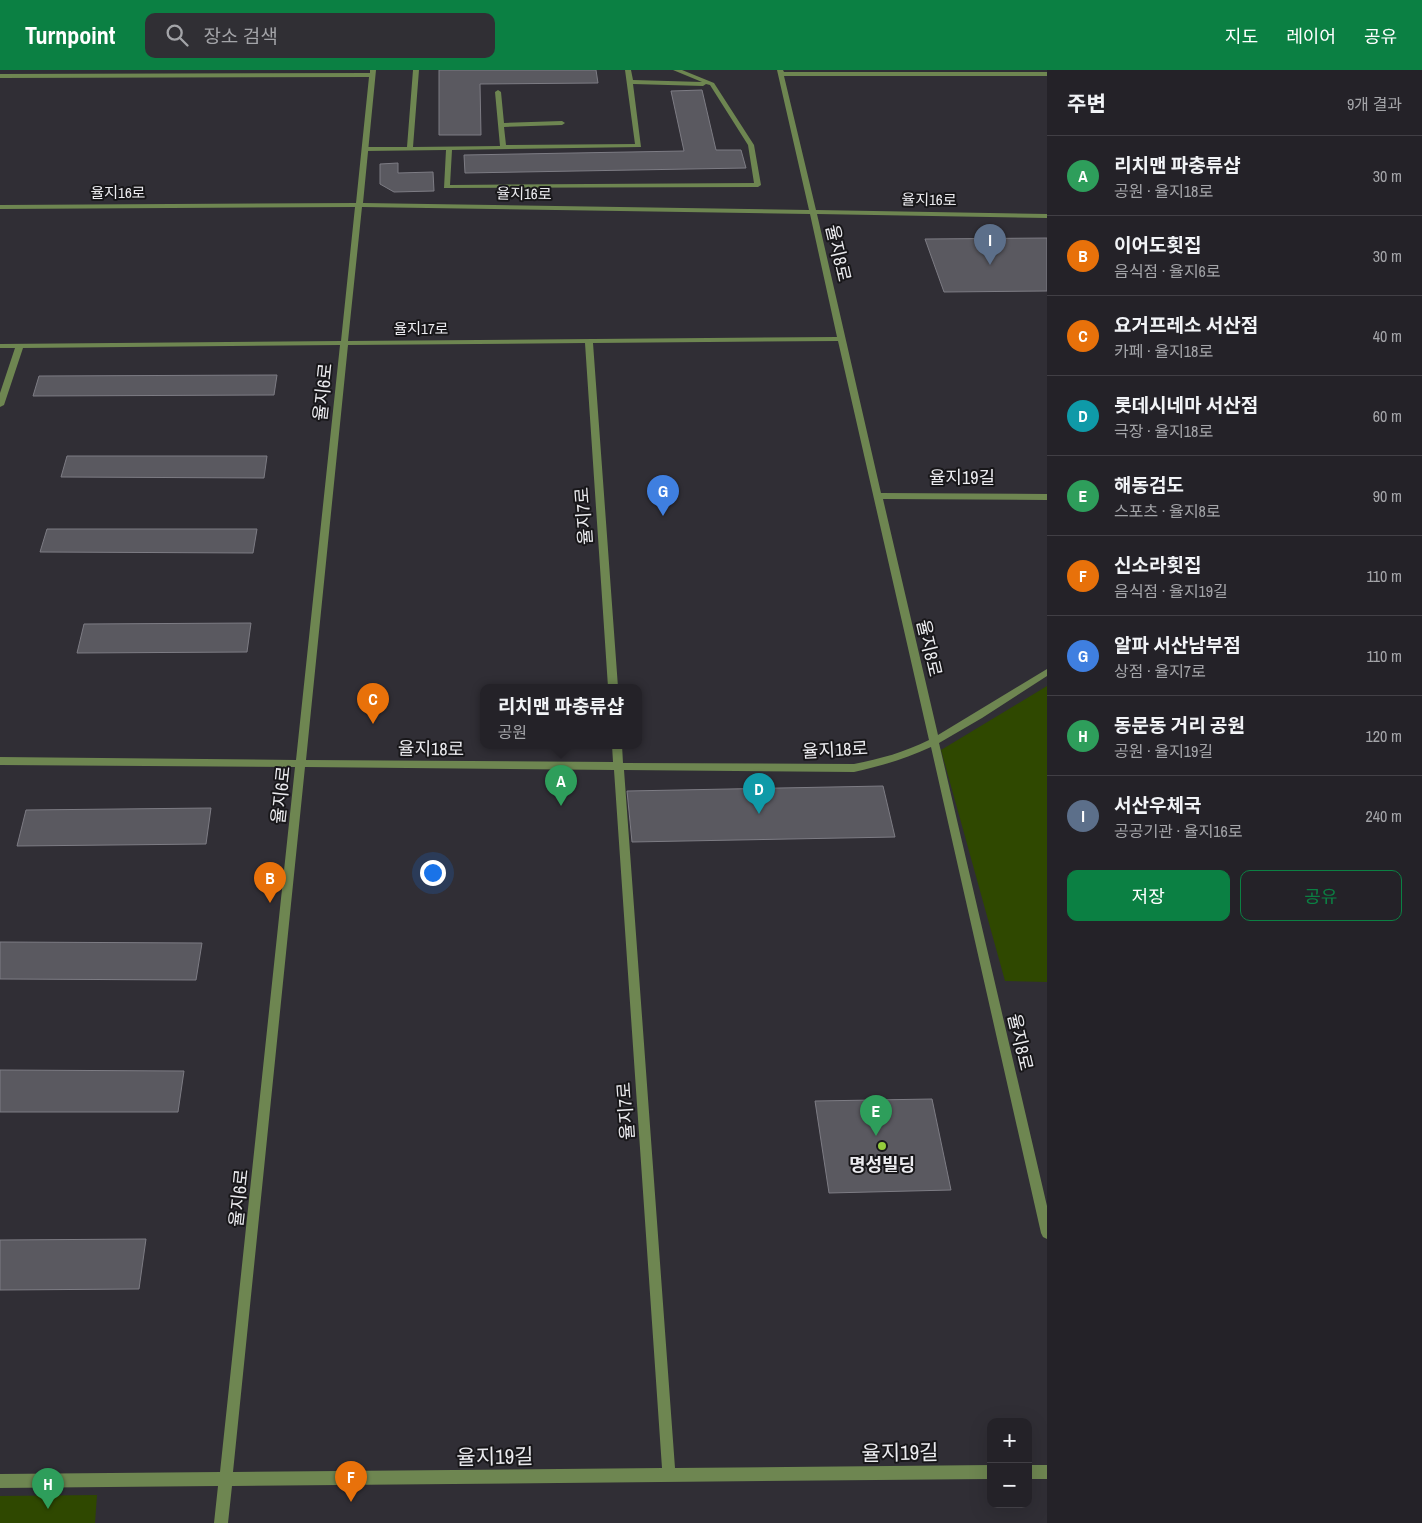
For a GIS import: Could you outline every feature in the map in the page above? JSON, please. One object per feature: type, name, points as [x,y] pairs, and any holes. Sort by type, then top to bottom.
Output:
[{"type":"street","points":[[410,148],[416,70]]},
{"type":"street","points":[[365,149],[639,146],[628,70]]},
{"type":"street","points":[[449,148],[446,186],[758,185],[751,145],[712,84],[676,70]]},
{"type":"street","points":[[780,72],[1047,74]]},
{"type":"street","name":"율지8로","points":[[780,72],[1047,1233]]},
{"type":"street","points":[[0,76],[41,73],[373,73]]},
{"type":"street","name":"율지6로","points":[[221,1523],[373,73]]},
{"type":"street","points":[[630,82],[712,84]]},
{"type":"street","points":[[498,92],[503,148]]},
{"type":"street","points":[[501,125],[562,123]]},
{"type":"street","name":"율지16로","points":[[0,207],[359,205],[1047,216]]},
{"type":"street","name":"율지17로","points":[[0,346],[842,339]]},
{"type":"street","name":"율지7로","points":[[589,341],[613,684]]},
{"type":"street","points":[[0,405],[20,346]]},
{"type":"street","name":"율지19길","points":[[878,496],[1047,497]]},
{"type":"street","name":"율지18로","points":[[0,762],[619,768],[854,768],[903,757],[934,742],[1047,672]]},
{"type":"street","name":"율지7로","points":[[618,749],[669,1475]]},
{"type":"street","name":"율지19길","points":[[0,1481],[987,1472]]},
{"type":"street","points":[[1032,1472],[1047,1472]]},
{"type":"green space","points":[[1047,686],[1047,982],[1005,981],[941,750]]},
{"type":"green space","points":[[97,1495],[95,1523],[0,1523],[0,1496]]},
{"type":"building","points":[[439,70],[596,70],[598,83],[480,84],[481,135],[439,135]]},
{"type":"building","points":[[702,90],[716,150],[741,150],[746,168],[465,173],[464,155],[684,151],[671,91]]},
{"type":"building","points":[[398,163],[398,173],[433,172],[434,191],[394,192],[380,184],[380,164]]},
{"type":"building","points":[[1047,238],[1047,291],[944,292],[925,239]]},
{"type":"building","points":[[277,375],[274,395],[33,396],[39,376]]},
{"type":"building","points":[[67,456],[267,456],[264,478],[61,477]]},
{"type":"building","points":[[47,529],[257,529],[253,553],[40,552]]},
{"type":"building","points":[[251,623],[247,652],[77,653],[84,624]]},
{"type":"building","points":[[883,786],[895,837],[632,842],[627,791]]},
{"type":"building","points":[[211,808],[206,844],[17,846],[26,810]]},
{"type":"building","points":[[0,942],[202,943],[196,980],[0,979]]},
{"type":"building","points":[[0,1070],[184,1071],[178,1112],[0,1112]]},
{"type":"building","name":"명성빌딩","points":[[932,1099],[951,1190],[829,1193],[815,1101]]},
{"type":"building","points":[[146,1239],[139,1289],[0,1290],[0,1240]]},
{"type":"place","name":"서산우체국","points":[[990,265]]},
{"type":"place","name":"알파 서산남부점","points":[[663,516]]},
{"type":"place","name":"요거프레소 서산점","points":[[373,724]]},
{"type":"place","name":"리치맨 파충류샵","points":[[561,806]]},
{"type":"place","name":"롯데시네마 서산점","points":[[759,814]]},
{"type":"place","name":"이어도횟집","points":[[270,903]]},
{"type":"place","name":"해동검도","points":[[876,1136]]},
{"type":"place","name":"명성빌딩","points":[[882,1146]]},
{"type":"place","name":"신소라횟집","points":[[351,1502]]},
{"type":"place","name":"동문동 거리 공원","points":[[48,1509]]}]
